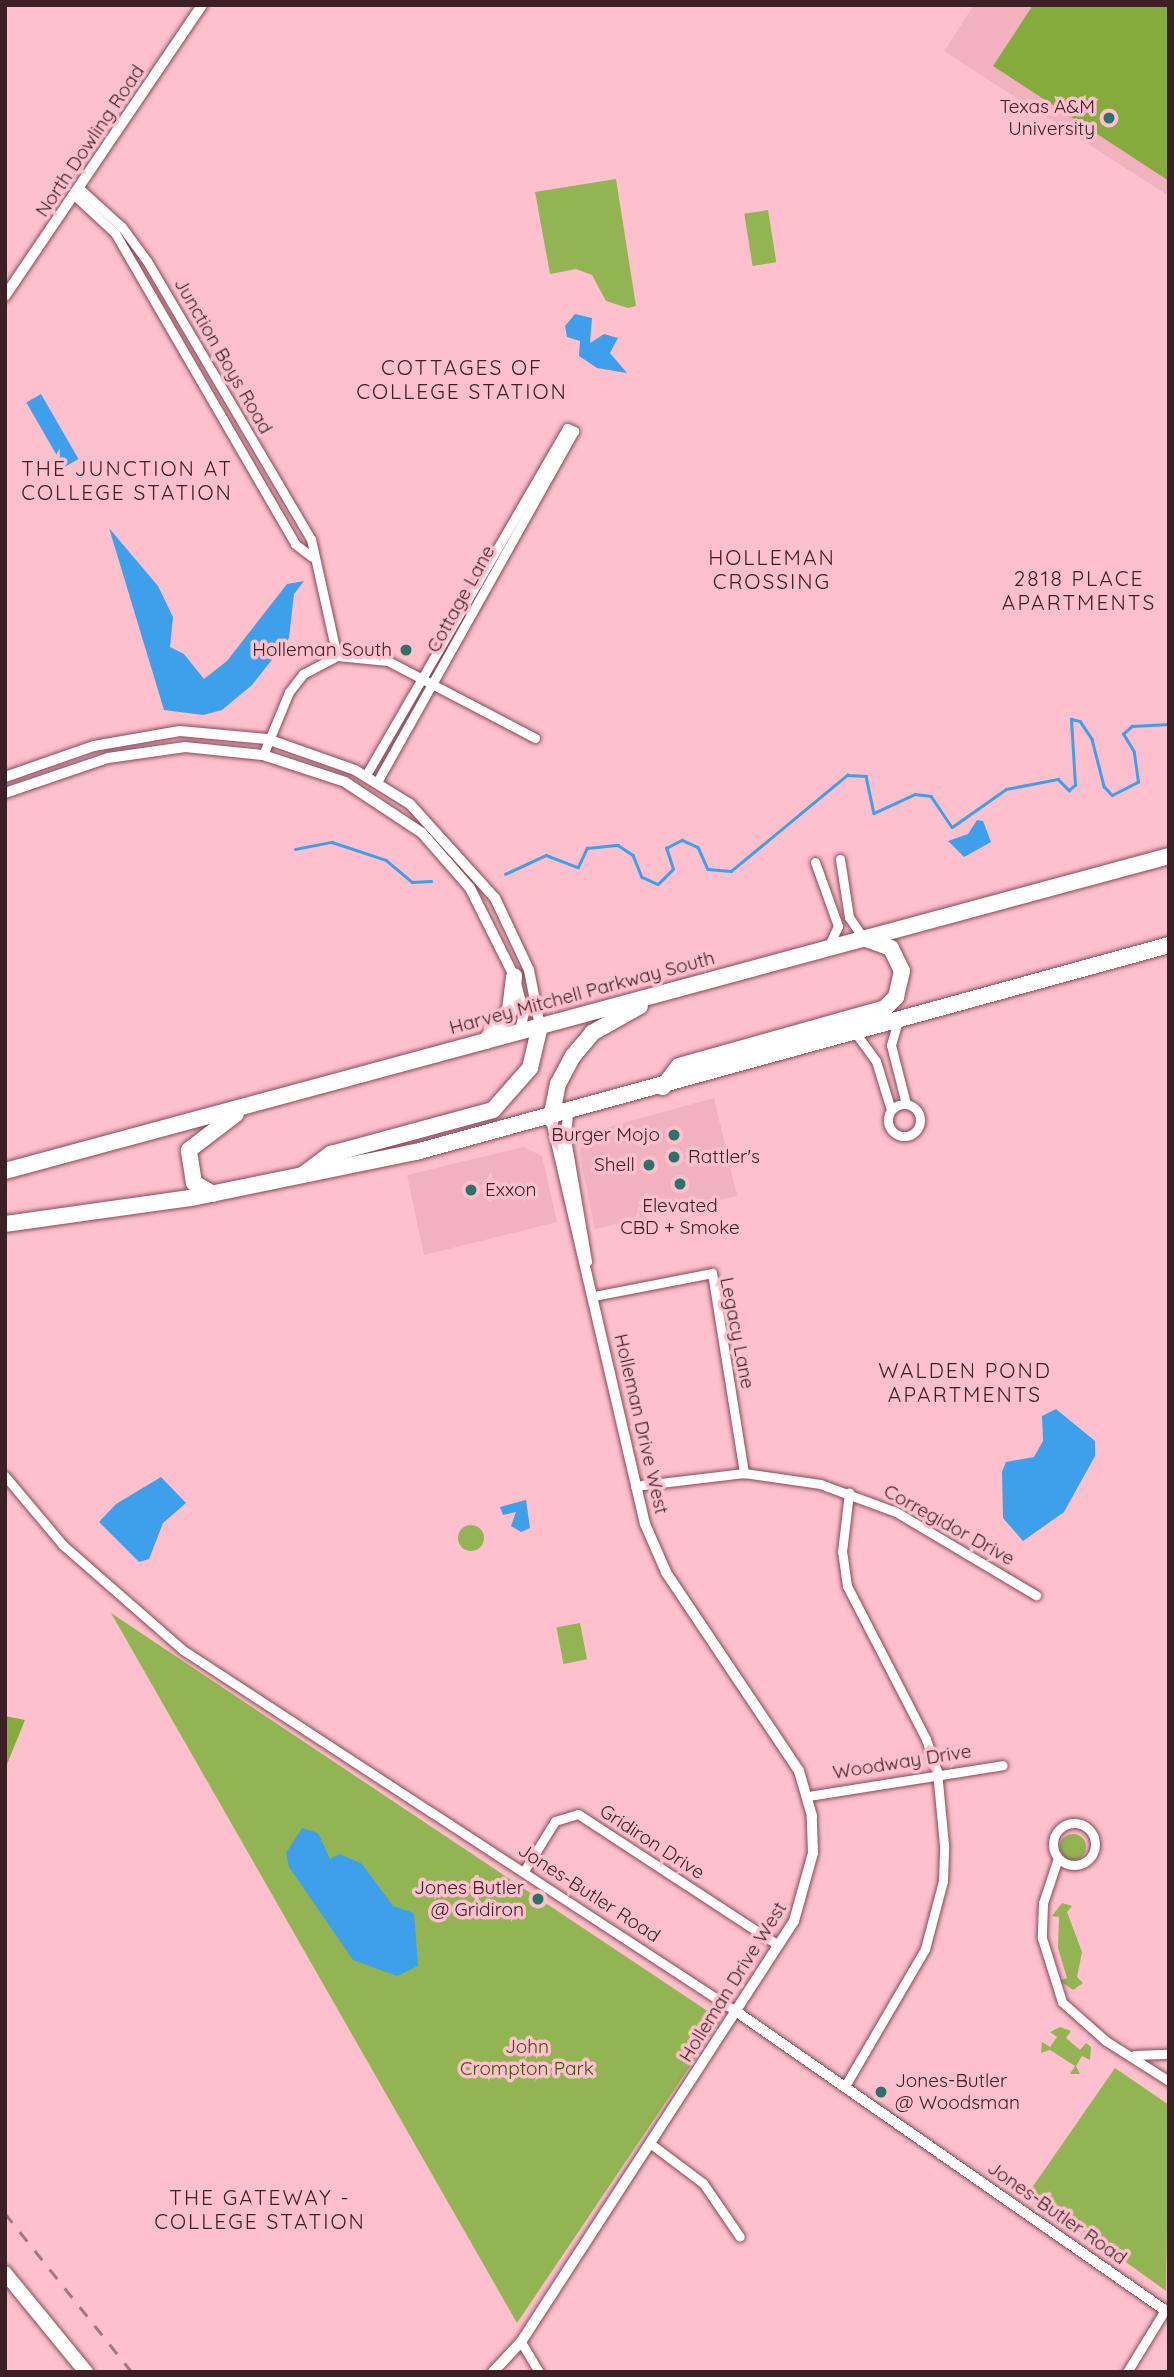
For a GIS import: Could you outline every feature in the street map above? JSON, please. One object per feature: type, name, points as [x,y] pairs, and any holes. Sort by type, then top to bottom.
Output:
[{"type":"highway","name":"Harvey Mitchell Parkway South","points":[[5,1171],[1169,856]]},
{"type":"highway","points":[[663,1087],[679,1066],[885,1008],[902,984],[899,961],[879,940],[864,939]]},
{"type":"highway","points":[[5,1224],[213,1194],[299,1178],[551,1119],[897,1024],[1169,945]]},
{"type":"highway","points":[[485,1041],[510,1010],[514,976]]},
{"type":"highway","points":[[551,1119],[565,1068],[592,1034],[674,989]]},
{"type":"highway","points":[[299,1178],[331,1154],[493,1110],[530,1068],[540,1026]]},
{"type":"highway","points":[[213,1194],[194,1182],[189,1150],[203,1133],[255,1103]]},
{"type":"main road","points":[[5,2273],[86,2372]]},
{"type":"street","name":"North Dowling Road","points":[[5,296],[202,5]]},
{"type":"street","name":"Junction Boys Road","points":[[77,191],[115,233],[295,544],[312,557]]},
{"type":"street","name":"Junction Boys Road","points":[[77,191],[122,227],[147,261],[311,539],[312,557],[337,656]]},
{"type":"street","name":"Cottage Lane","points":[[366,775],[446,636],[571,430],[457,642],[377,782]]},
{"type":"street","points":[[446,636],[457,642]]},
{"type":"street","points":[[263,755],[267,739],[303,674],[337,656],[388,662],[535,738]]},
{"type":"street","points":[[5,777],[65,754],[152,734],[209,731],[267,739],[366,775],[445,838],[495,898],[529,970],[540,1026]]},
{"type":"street","points":[[5,793],[151,750],[263,755],[345,782],[430,841],[470,888],[514,976],[524,1013],[520,1031]]},
{"type":"street","points":[[840,859],[849,917],[864,939]]},
{"type":"street","points":[[815,862],[838,926],[828,948]]},
{"type":"street","points":[[857,1035],[871,1051],[891,1110],[893,1132],[909,1135],[919,1114],[906,1104],[891,1045],[897,1024]]},
{"type":"street","points":[[891,1110],[906,1104]]},
{"type":"street","name":"Holleman Drive West","points":[[568,1114],[587,1268]]},
{"type":"street","name":"Holleman Drive West","points":[[494,2372],[521,2342],[737,2012],[778,1945],[810,1874],[807,1796],[789,1753],[666,1572],[635,1486],[594,1296],[551,1119]]},
{"type":"street","name":"Legacy Lane","points":[[594,1296],[712,1273],[744,1473]]},
{"type":"street","name":"Corregidor Drive","points":[[635,1486],[744,1473],[783,1475],[849,1492],[930,1531],[1036,1595]]},
{"type":"street","name":"Jones-Butler Road","points":[[5,1476],[100,1581],[183,1650],[737,2012],[1168,2309]]},
{"type":"street","points":[[845,2085],[925,1949],[943,1881],[937,1772],[915,1712],[852,1604],[842,1552],[849,1492]]},
{"type":"street","name":"Woodway Drive","points":[[807,1796],[937,1772],[1003,1765]]},
{"type":"street","name":"Gridiron Drive","points":[[524,1871],[555,1821],[578,1814],[778,1945]]},
{"type":"street","points":[[1058,1858],[1083,1863],[1094,1850],[1092,1833],[1078,1824],[1062,1828],[1053,1842],[1058,1858],[1042,1903],[1052,1977],[1062,2002],[1085,2024],[1169,2081]]},
{"type":"street","points":[[1134,2055],[1169,2054]]},
{"type":"street","points":[[651,2144],[715,2195],[740,2237]]},
{"type":"street","points":[[1127,2372],[1168,2309]]},
{"type":"street","points":[[521,2342],[538,2372]]},
{"type":"shaded area","name":"Texas A&M University","points":[[974,5],[1169,5],[1169,196],[944,51]]},
{"type":"shaded area","points":[[714,1098],[737,1196],[595,1229],[580,1156],[583,1134]]},
{"type":"shaded area","points":[[524,1147],[542,1156],[557,1222],[424,1255],[407,1175]]},
{"type":"green space","name":"Texas A&M University","points":[[1033,5],[1169,5],[1169,181],[993,66]]},
{"type":"green space","points":[[616,179],[636,306],[628,308],[606,301],[592,275],[576,269],[550,274],[535,192]]},
{"type":"green space","points":[[768,210],[776,262],[753,266],[744,214]]},
{"type":"green space","points":[[471,1525],[480,1529],[484,1538],[480,1547],[471,1551],[462,1547],[458,1538],[462,1529]]},
{"type":"green space","name":"John Crompton Park","points":[[111,1613],[721,2020],[517,2323]]},
{"type":"green space","points":[[580,1623],[587,1659],[564,1664],[556,1628]]},
{"type":"green space","points":[[5,1716],[25,1720],[5,1769]]},
{"type":"green space","points":[[1073,1834],[1082,1838],[1086,1847],[1082,1856],[1073,1860],[1064,1856],[1060,1847],[1064,1838]]},
{"type":"green space","points":[[1062,1903],[1072,1906],[1067,1912],[1082,1952],[1077,1977],[1083,1983],[1073,1990],[1060,1981],[1067,1978],[1058,1948],[1059,1917],[1052,1916]]},
{"type":"green space","points":[[1060,2027],[1071,2031],[1066,2038],[1080,2050],[1086,2043],[1091,2047],[1090,2060],[1082,2056],[1076,2066],[1080,2074],[1070,2074],[1075,2066],[1050,2050],[1041,2053],[1042,2042],[1050,2047],[1057,2037],[1050,2032]]},
{"type":"green space","points":[[1115,2068],[1169,2105],[1166,2291],[1029,2192]]},
{"type":"water","points":[[575,314],[592,318],[590,343],[604,334],[618,338],[610,353],[627,373],[597,368],[579,356],[580,341],[567,337],[565,326]]},
{"type":"water","points":[[41,394],[78,459],[64,467],[26,402]]},
{"type":"water","points":[[109,528],[158,586],[173,617],[170,647],[184,654],[204,679],[227,661],[287,584],[304,581],[294,594],[289,638],[252,685],[222,710],[203,715],[164,710]]},
{"type":"water","points":[[977,820],[983,821],[991,842],[964,857],[948,841],[968,834]]},
{"type":"water","points":[[1056,1409],[1095,1441],[1095,1456],[1064,1512],[1023,1541],[1003,1518],[1002,1472],[1006,1462],[1034,1457],[1043,1441],[1042,1416]]},
{"type":"water","points":[[161,1477],[186,1503],[163,1523],[149,1559],[139,1562],[99,1522],[116,1504]]},
{"type":"water","points":[[526,1500],[530,1528],[521,1532],[511,1526],[516,1512],[503,1515],[500,1507]]},
{"type":"water","points":[[302,1828],[318,1833],[330,1859],[340,1854],[362,1864],[393,1906],[414,1913],[418,1966],[397,1976],[353,1960],[289,1867],[286,1853]]},
{"type":"waterway","points":[[505,874],[546,855],[578,867],[587,848],[618,845],[633,855],[642,877],[658,884],[673,869],[666,848],[682,840],[698,847],[708,869],[731,871],[847,775],[866,776],[874,813],[915,794],[931,796],[952,827],[1006,789],[1058,779],[1069,790],[1075,785],[1071,719],[1080,721],[1092,739],[1104,786],[1112,795],[1138,782],[1134,752],[1123,734],[1132,726],[1169,724]]},
{"type":"waterway","points":[[295,849],[332,842],[386,860],[412,882],[431,881]]},
{"type":"railway","points":[[5,2213],[132,2372]]},
{"type":"place","name":"Texas A&M University","points":[[1109,118]]},
{"type":"place","name":"Holleman South","points":[[406,650]]},
{"type":"place","name":"Burger Mojo","points":[[674,1135]]},
{"type":"place","name":"Rattler's","points":[[674,1157]]},
{"type":"place","name":"Shell","points":[[649,1165]]},
{"type":"place","name":"Elevated CBD + Smoke","points":[[680,1184]]},
{"type":"place","name":"Exxon","points":[[471,1190]]},
{"type":"place","name":"Jones Butler @ Gridiron","points":[[538,1899]]},
{"type":"place","name":"Jones-Butler @ Woodsman","points":[[881,2092]]},
{"type":"district","name":"COTTAGES OF COLLEGE STATION","points":[[462,379]]},
{"type":"district","name":"THE JUNCTION AT COLLEGE STATION","points":[[127,480]]},
{"type":"district","name":"HOLLEMAN CROSSING","points":[[772,569]]},
{"type":"district","name":"2818 PLACE APARTMENTS","points":[[1079,590]]},
{"type":"district","name":"WALDEN POND APARTMENTS","points":[[965,1382]]},
{"type":"district","name":"THE GATEWAY - COLLEGE STATION","points":[[260,2209]]}]
